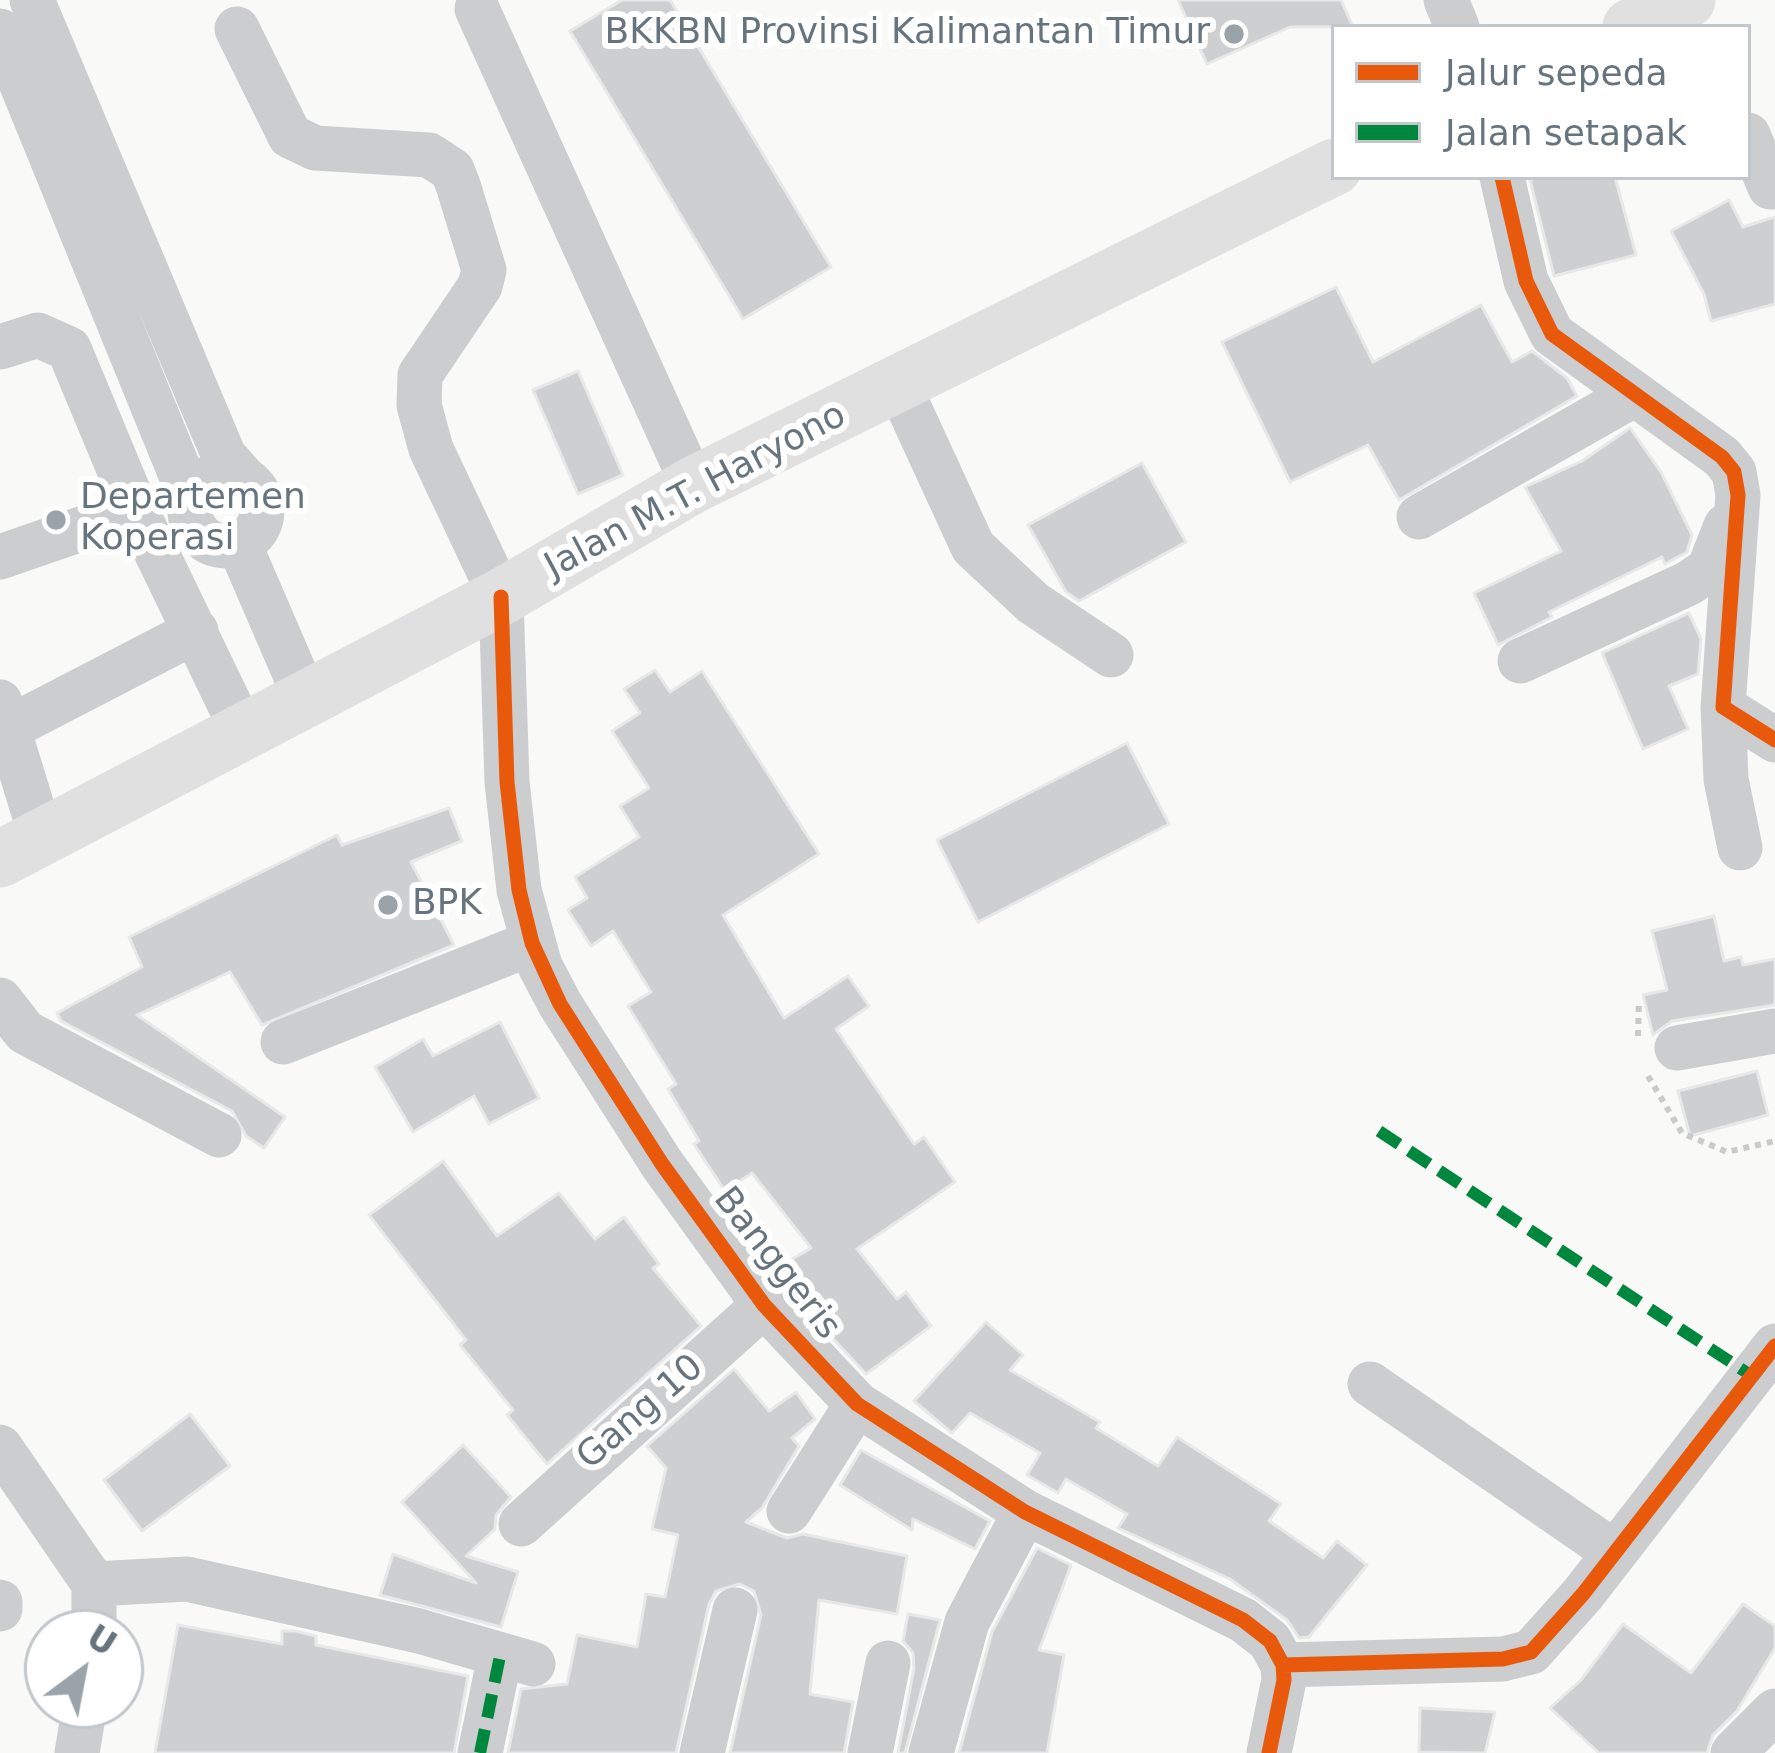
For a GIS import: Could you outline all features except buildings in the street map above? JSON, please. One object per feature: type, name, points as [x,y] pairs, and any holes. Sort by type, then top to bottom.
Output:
[{"type":"main road","points":[[1637,24],[1688,0]]},
{"type":"main road","name":"Jalan M.T. Haryono","points":[[21,848],[501,597],[693,485],[1331,169]]},
{"type":"street","points":[[0,31],[190,497],[189,518],[200,536],[218,546],[239,544],[256,532],[263,512],[258,491],[234,467],[32,0]]},
{"type":"street","points":[[477,9],[693,485]]},
{"type":"street","points":[[237,29],[290,136],[315,148],[429,155],[452,170],[484,270],[480,286],[420,375],[419,405],[431,449],[501,597]]},
{"type":"street","points":[[1751,143],[1770,187]]},
{"type":"street","points":[[1503,180],[1538,312],[1552,334],[1722,457],[1734,472],[1738,495],[1723,706],[1726,779],[1740,848]]},
{"type":"street","points":[[0,346],[38,335],[69,349],[136,510],[242,730]]},
{"type":"street","points":[[899,386],[973,547],[1034,603],[1111,656]]},
{"type":"street","points":[[1419,517],[1635,394]]},
{"type":"street","points":[[190,497],[202,480],[234,467]]},
{"type":"street","points":[[1520,662],[1709,569],[1738,495]]},
{"type":"street","points":[[0,557],[136,510]]},
{"type":"street","points":[[239,544],[305,697]]},
{"type":"street","name":"Banggeris","points":[[501,597],[507,782],[519,890],[532,943],[560,1004],[662,1164],[764,1305],[857,1404],[1025,1512],[1255,1627],[1278,1650],[1283,1665]]},
{"type":"street","points":[[21,848],[4,715],[196,631]]},
{"type":"street","points":[[1723,706],[1775,740]]},
{"type":"street","points":[[283,1042],[532,943]]},
{"type":"street","points":[[0,1000],[26,1032],[220,1135]]},
{"type":"street","points":[[1651,1049],[1775,1030]]},
{"type":"street","name":"Gang 10","points":[[521,1524],[764,1305]]},
{"type":"street","points":[[1269,1753],[1283,1665],[1520,1656],[1541,1643],[1775,1346]]},
{"type":"street","points":[[1370,1384],[1614,1552]]},
{"type":"street","points":[[790,1511],[857,1404]]},
{"type":"street","points":[[0,1447],[94,1584],[94,1609]]},
{"type":"street","points":[[931,1753],[967,1622],[1025,1512]]},
{"type":"street","points":[[94,1584],[187,1579],[419,1630],[517,1660],[480,1753]]},
{"type":"street","points":[[703,1753],[735,1610]]},
{"type":"street","points":[[870,1753],[888,1663]]},
{"type":"street","points":[[1733,1753],[1775,1711]]},
{"type":"path","points":[[1639,1000],[1651,1049],[1682,1133],[1727,1152],[1775,1142]]},
{"type":"marked path","points":[[1379,1131],[1752,1376]]},
{"type":"marked path","points":[[480,1753],[500,1656]]},
{"type":"cycle path","points":[[1503,180],[1526,281],[1552,334],[1722,457],[1734,472],[1738,495],[1723,707],[1775,740]]},
{"type":"cycle path","points":[[501,597],[507,782],[519,890],[532,943],[560,1004],[662,1164],[764,1305],[857,1404],[1025,1512],[1243,1620],[1270,1641],[1283,1665],[1284,1680],[1269,1753]]},
{"type":"cycle path","points":[[1283,1665],[1503,1659],[1531,1652],[1583,1594],[1775,1346]]},
{"type":"place","name":"BKKBN Provinsi Kalimantan Timur","points":[[1234,34]]},
{"type":"place","name":"Departemen Koperasi","points":[[56,520]]},
{"type":"place","name":"BPK","points":[[388,905]]}]
